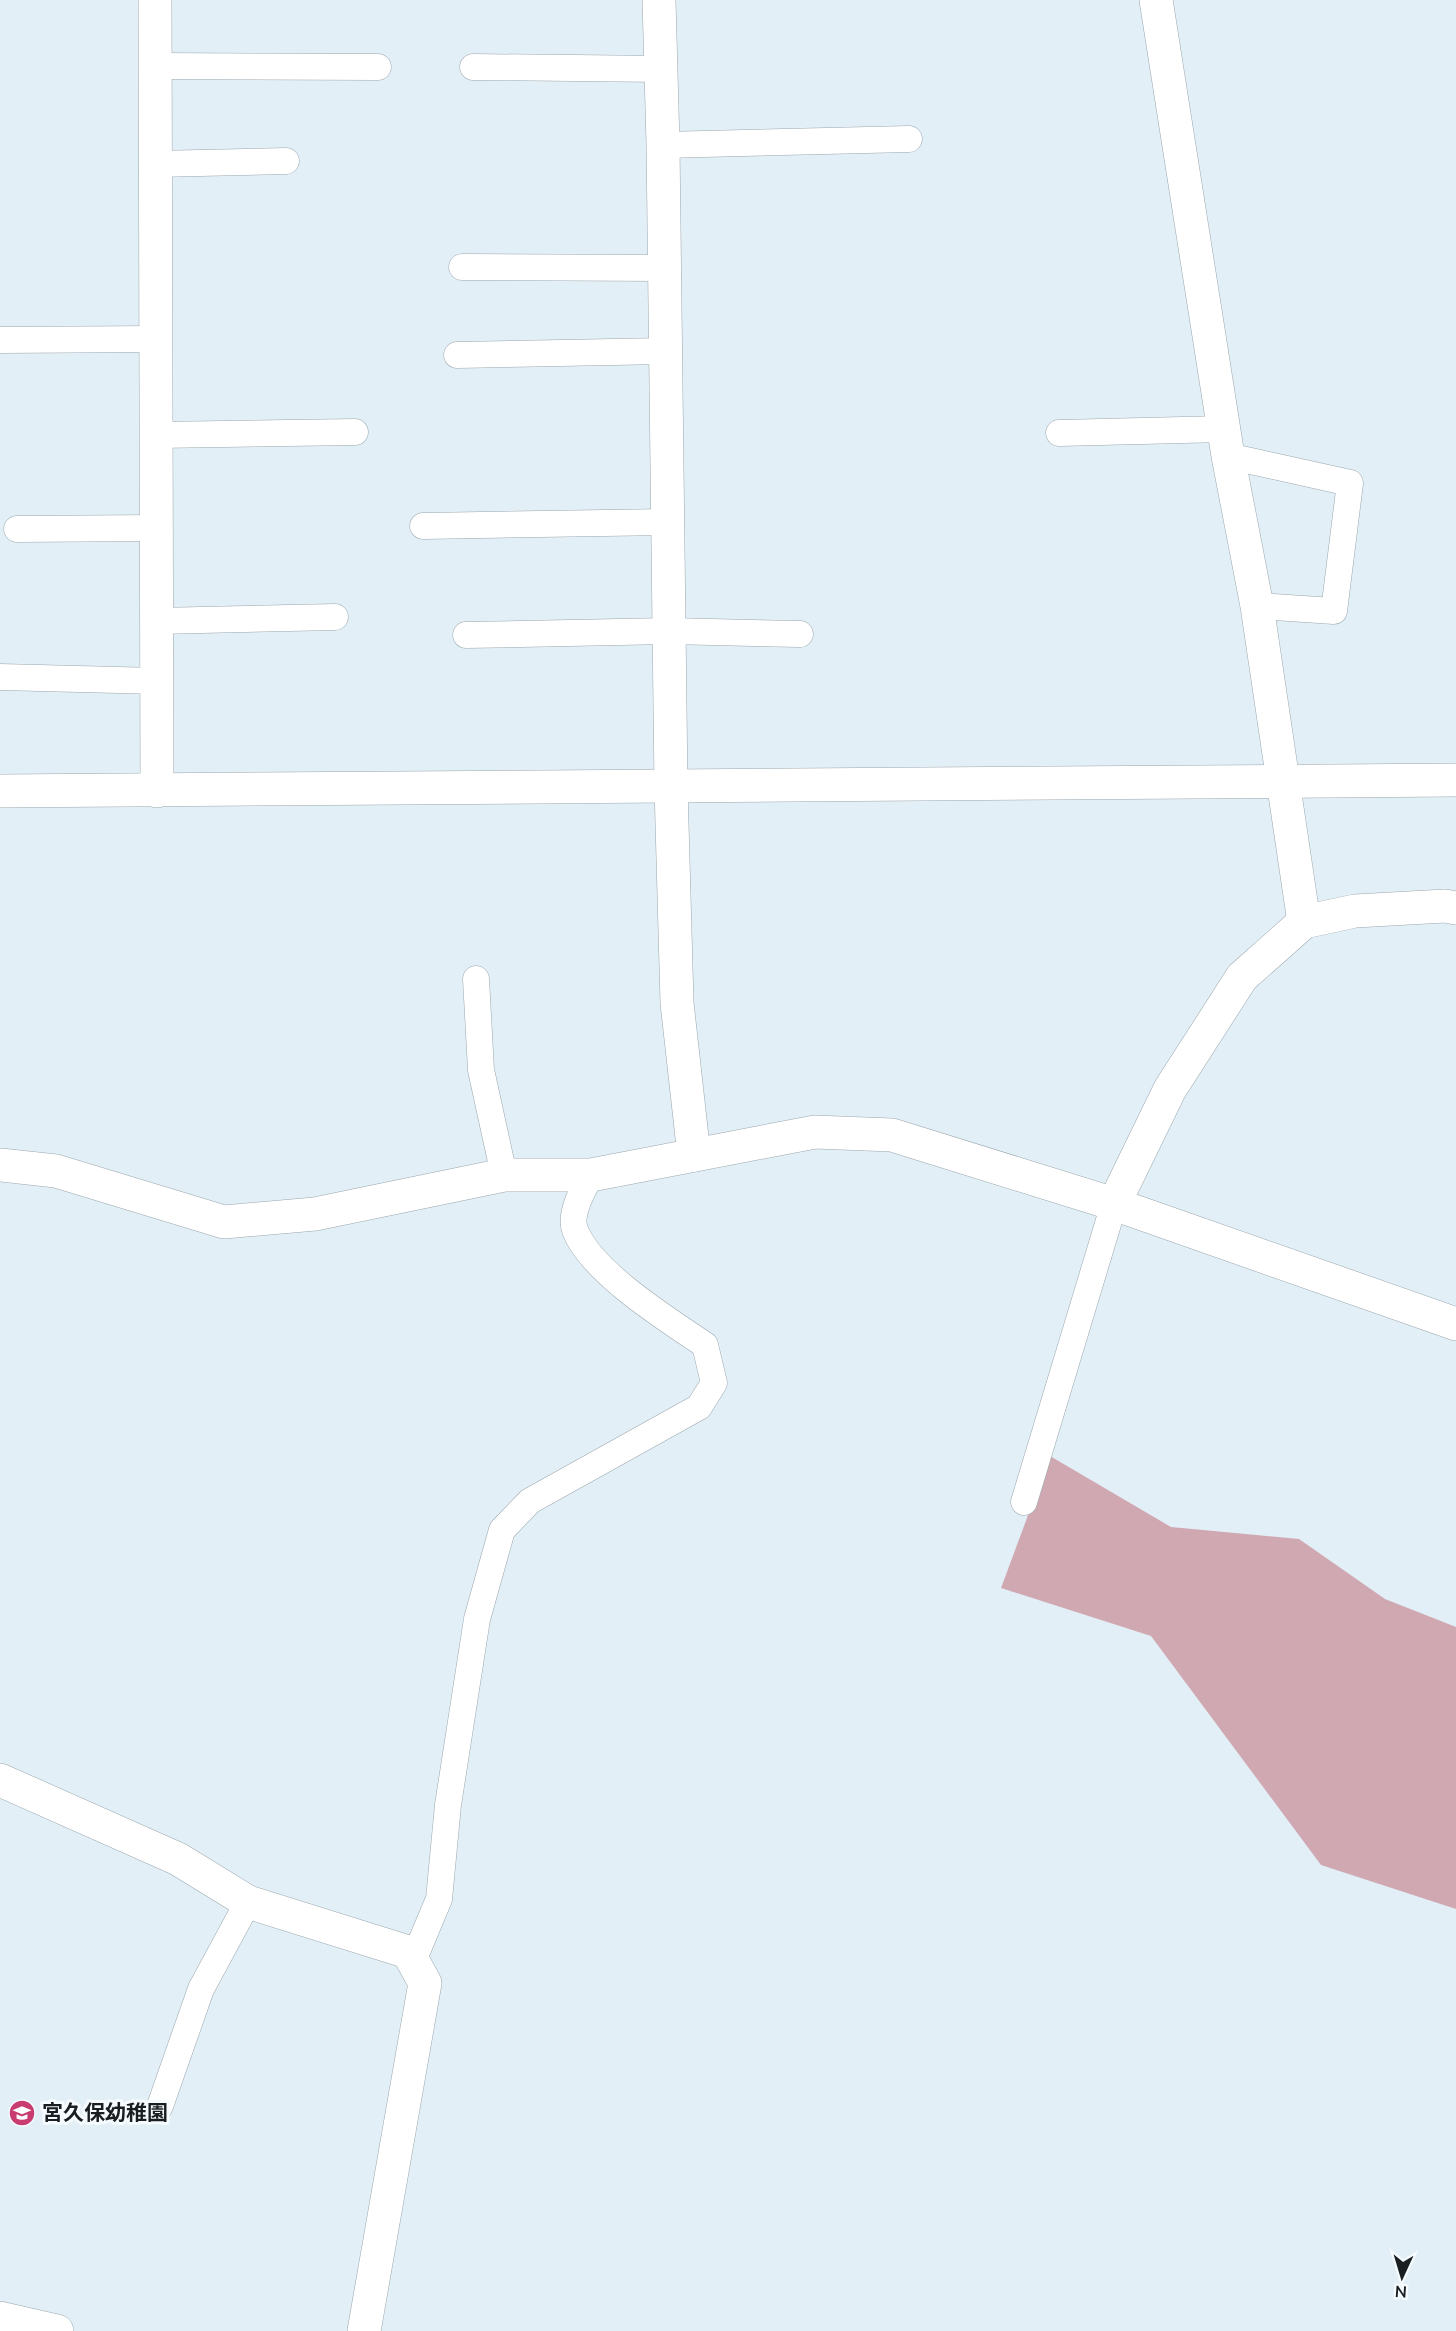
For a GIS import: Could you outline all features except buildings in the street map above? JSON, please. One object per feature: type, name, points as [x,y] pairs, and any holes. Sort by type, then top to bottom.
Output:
[{"type":"street","points":[[155,0],[157,790]]},
{"type":"street","points":[[659,0],[662,69],[671,787],[677,1003],[694,1155]]},
{"type":"street","points":[[1155,0],[1226,442],[1257,606],[1304,922]]},
{"type":"street","points":[[0,792],[1456,780]]},
{"type":"street","points":[[1114,1204],[1170,1089],[1242,977],[1304,922],[1355,911],[1445,906],[1456,908]]},
{"type":"street","points":[[0,1165],[56,1171],[224,1222],[315,1214],[504,1175],[591,1175],[815,1132],[892,1136],[1114,1204],[1456,1324]]},
{"type":"street","points":[[0,1780],[178,1859],[248,1902],[408,1952],[425,1983],[364,2331]]},
{"type":"street","points":[[0,2318],[57,2331]]},
{"type":"lane","points":[[155,66],[378,67]]},
{"type":"lane","points":[[473,67],[662,69]]},
{"type":"lane","points":[[663,145],[909,138]]},
{"type":"lane","points":[[156,164],[286,161]]},
{"type":"lane","points":[[462,267],[665,268]]},
{"type":"lane","points":[[0,340],[156,339]]},
{"type":"lane","points":[[457,355],[665,351]]},
{"type":"lane","points":[[156,435],[355,432]]},
{"type":"lane","points":[[1059,433],[1226,442],[1350,483],[1334,611],[1257,606]]},
{"type":"lane","points":[[423,526],[668,522]]},
{"type":"lane","points":[[17,529],[156,528]]},
{"type":"lane","points":[[157,621],[335,617]]},
{"type":"lane","points":[[466,635],[669,631],[800,634]]},
{"type":"lane","points":[[0,677],[157,681]]},
{"type":"lane","points":[[476,979],[481,1070],[504,1175]]},
{"type":"lane","points":[[413,1961],[439,1899],[448,1805],[477,1619],[502,1530],[530,1501],[699,1407],[714,1383],[705,1345],[648,1306],[592,1258],[574,1229],[578,1198],[591,1175]]},
{"type":"lane","points":[[1024,1502],[1114,1204]]},
{"type":"lane","points":[[160,2106],[201,1989],[248,1902]]},
{"type":"shaded area","points":[[1050,1456],[1171,1527],[1299,1539],[1385,1599],[1456,1627],[1456,1909],[1321,1865],[1151,1636],[1001,1588]]},
{"type":"place","name":"宮久保幼稚園","points":[[22,2113]]}]
